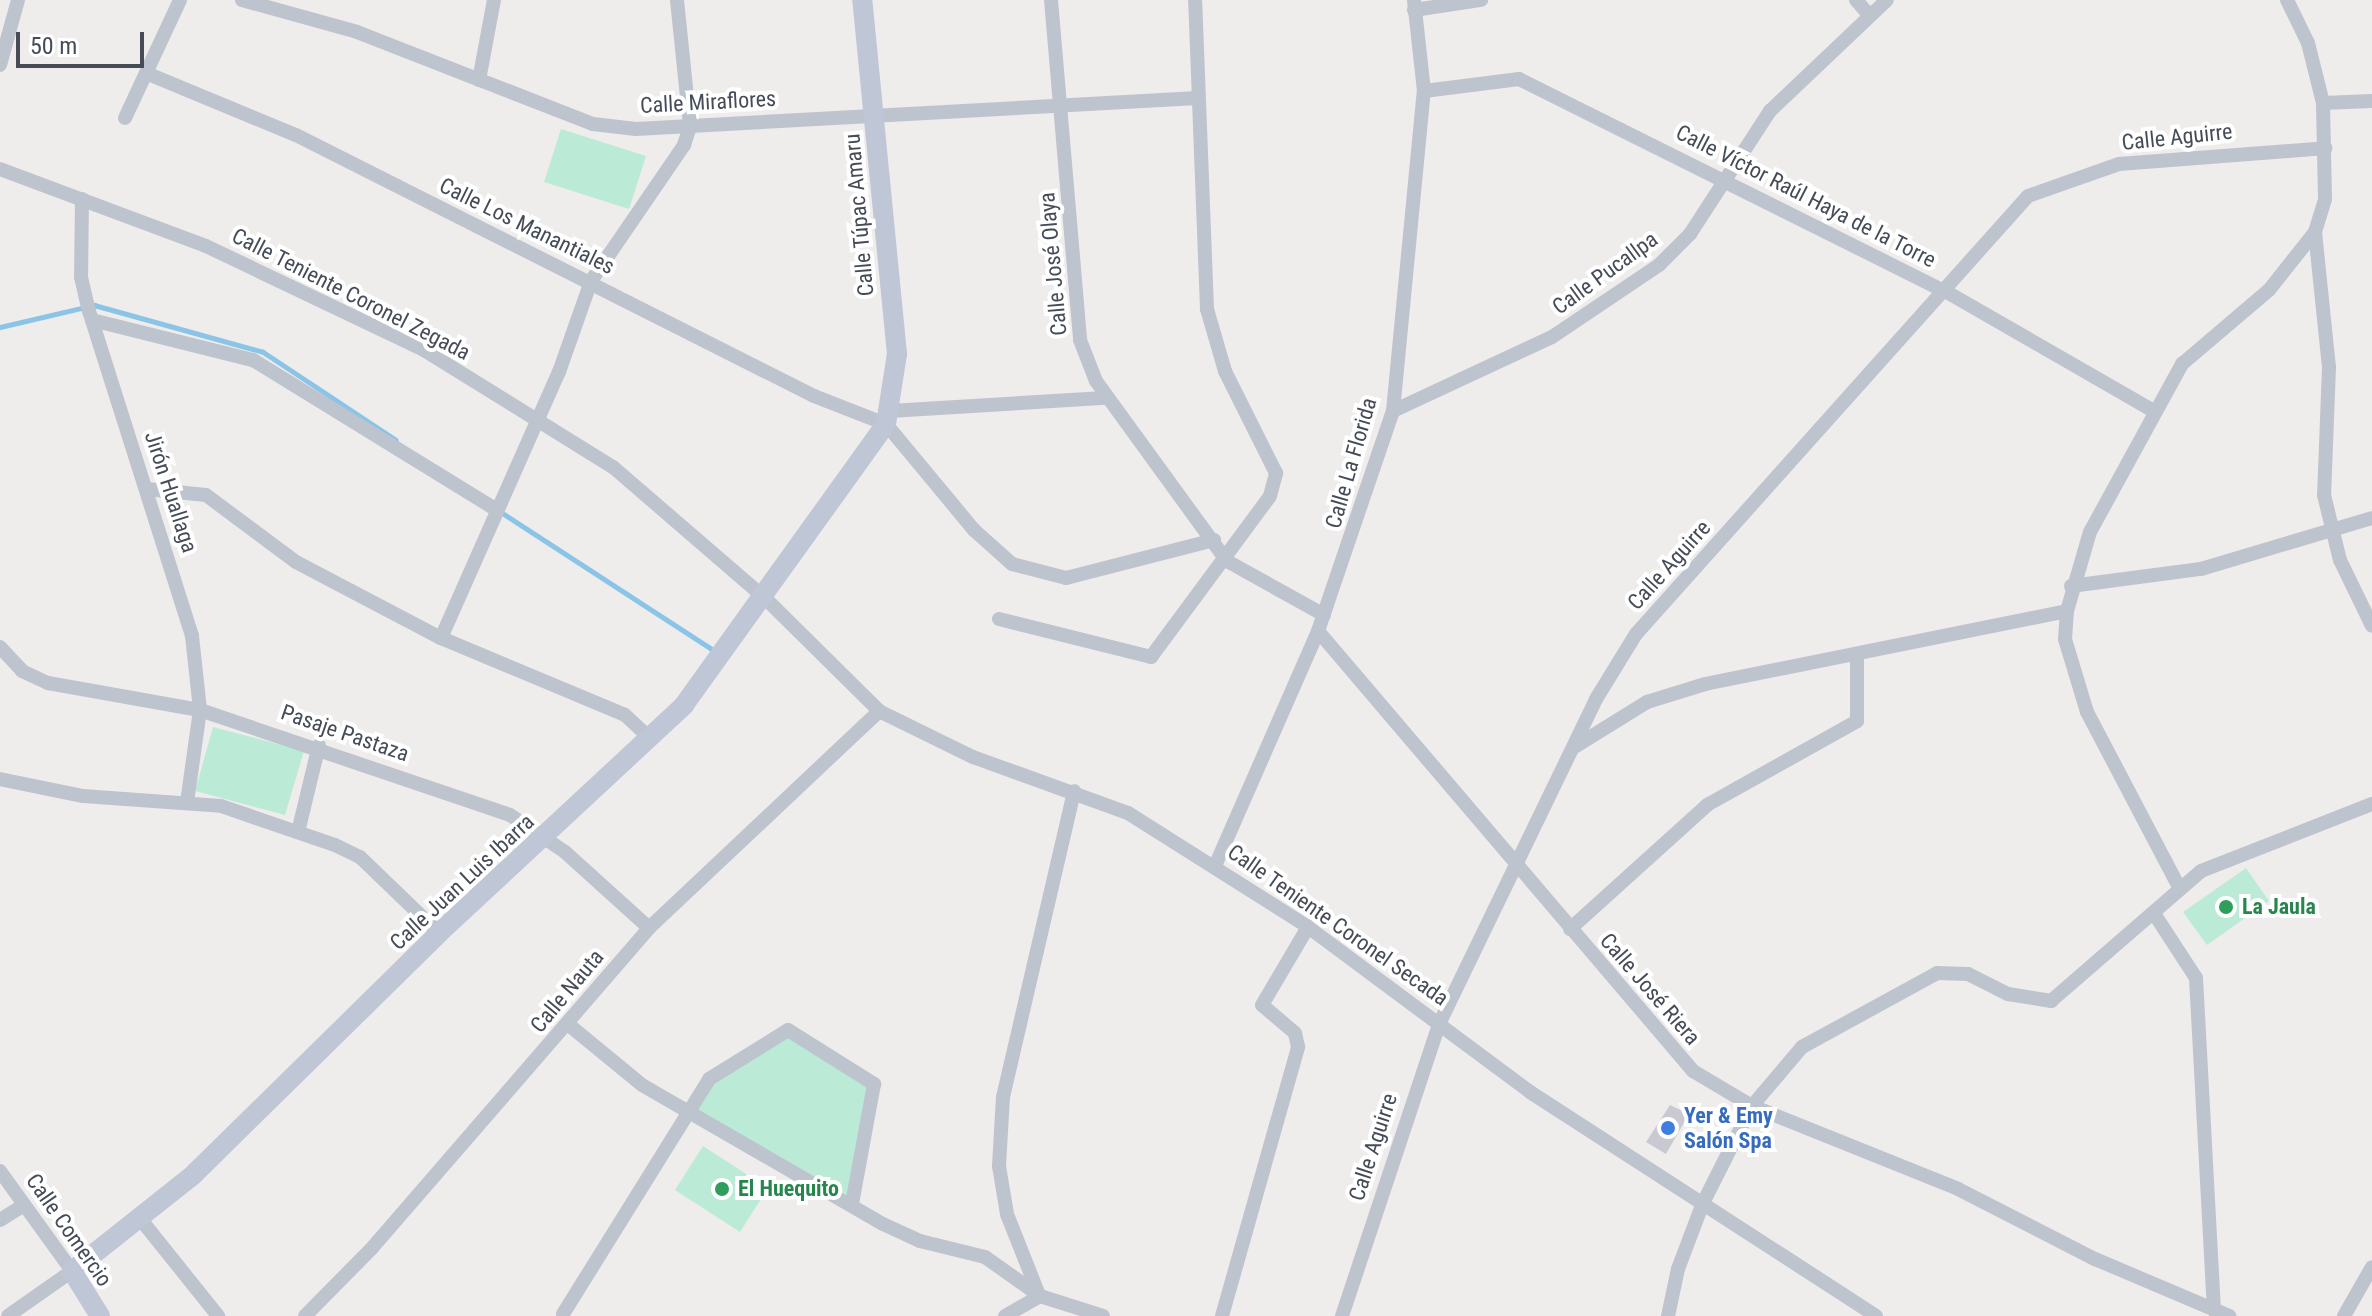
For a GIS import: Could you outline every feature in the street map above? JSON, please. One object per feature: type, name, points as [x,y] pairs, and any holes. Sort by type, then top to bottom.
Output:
[{"type":"street","points":[[0,65],[18,0]]},
{"type":"street","points":[[125,118],[180,0]]},
{"type":"street","name":"Calle Miraflores","points":[[242,0],[357,32],[593,124],[690,126],[873,114],[1062,108],[1197,98]]},
{"type":"street","points":[[479,80],[494,0]]},
{"type":"street","points":[[441,638],[494,508],[537,420],[591,281],[684,145],[690,126],[677,0]]},
{"type":"street","name":"Calle Túpac Amaru","points":[[862,0],[897,354],[888,418]]},
{"type":"street","name":"Calle José Olaya","points":[[1051,0],[1080,340],[1105,398],[1227,561],[1324,615]]},
{"type":"street","points":[[999,619],[1151,657],[1227,561],[1270,496],[1276,473],[1212,339],[1197,98],[1195,0]]},
{"type":"street","points":[[1414,5],[1481,0]]},
{"type":"street","points":[[1856,0],[1868,14]]},
{"type":"street","name":"Calle Pucallpa","points":[[1393,411],[1489,371],[1607,301],[1690,234],[1728,180],[1770,111],[1868,14],[1887,0]]},
{"type":"street","points":[[2180,889],[2087,712],[2065,639],[2067,611],[2071,586],[2097,518],[2152,410],[2182,364],[2269,290],[2315,232],[2325,199],[2323,103],[2308,43],[2287,0]]},
{"type":"street","name":"Calle La Florida","points":[[1215,866],[1318,631],[1393,411],[1424,91],[1414,5]]},
{"type":"street","name":"Calle Los Manantiales","points":[[146,73],[296,135],[814,396],[888,418]]},
{"type":"street","name":"Calle Víctor Raúl Haya de la Torre","points":[[1424,91],[1519,79],[1728,180],[1945,291],[2152,410]]},
{"type":"street","points":[[2323,103],[2372,101]]},
{"type":"street","name":"Calle Aguirre","points":[[1342,1316],[1440,1022],[1572,749],[1636,634],[2028,196],[2059,182],[2119,164],[2325,148]]},
{"type":"street","name":"Calle Teniente Coronel Zegada","points":[[0,169],[206,246],[424,350],[613,467],[766,599]]},
{"type":"street","name":"Jirón Huallaga","points":[[82,199],[89,311],[192,636],[200,710],[187,802]]},
{"type":"street","points":[[2315,232],[2329,367],[2323,450],[2331,531],[2372,626]]},
{"type":"street","points":[[89,311],[253,360],[494,508]]},
{"type":"street","points":[[888,418],[1105,398]]},
{"type":"street","points":[[888,418],[974,530],[1012,564],[1066,578],[1095,574],[1214,540]]},
{"type":"street","name":"Calle Juan Luis Ibarra","points":[[8,1316],[142,1221],[439,933],[651,739],[766,599],[888,418]]},
{"type":"street","points":[[147,489],[206,495],[296,562],[441,638],[579,692],[625,715],[651,739]]},
{"type":"street","points":[[2071,586],[2201,569],[2372,518]]},
{"type":"street","name":"Calle Teniente Coronel Secada","points":[[766,599],[879,711],[973,757],[1128,813],[1308,927],[1440,1022],[1530,1092],[1876,1316]]},
{"type":"street","points":[[1572,749],[1661,698],[2067,611]]},
{"type":"street","name":"Calle José Riera","points":[[1318,631],[1666,1047],[1693,1071],[1752,1106],[1958,1189],[2095,1259],[2221,1313]]},
{"type":"street","name":"Pasaje Pastaza","points":[[0,647],[22,671],[48,683],[200,710],[319,745],[510,815],[545,838],[649,928]]},
{"type":"street","points":[[1570,929],[1707,805],[1857,721],[1857,654]]},
{"type":"street","name":"Calle Nauta","points":[[305,1316],[569,1025],[649,928],[879,711]]},
{"type":"street","points":[[298,832],[319,745]]},
{"type":"street","points":[[0,779],[83,796],[187,802],[298,832],[360,857],[439,933]]},
{"type":"street","points":[[1040,1296],[1007,1214],[999,1166],[1003,1097],[1074,791]]},
{"type":"street","points":[[1668,1316],[1678,1269],[1703,1203],[1752,1106],[1802,1047],[1919,980],[1968,974],[2008,994],[2051,1001],[2155,915],[2201,871],[2270,839],[2372,804]]},
{"type":"street","points":[[2155,915],[2196,978],[2221,1313]]},
{"type":"street","points":[[1222,1316],[1298,1047],[1295,1033],[1262,1005],[1308,927]]},
{"type":"street","points":[[569,1025],[687,1113],[852,1204],[920,1241],[985,1257],[1040,1296],[1101,1316]]},
{"type":"street","points":[[563,1314],[709,1079],[788,1030],[874,1084],[852,1204]]},
{"type":"street","name":"Calle Comercio","points":[[0,1171],[22,1206],[72,1271],[100,1316]]},
{"type":"street","points":[[0,1220],[22,1206]]},
{"type":"street","points":[[142,1221],[218,1316]]},
{"type":"street","points":[[2344,1316],[2372,1267]]},
{"type":"street","points":[[1005,1316],[1040,1296]]},
{"type":"green space","points":[[561,129],[646,156],[629,209],[544,182]]},
{"type":"green space","points":[[213,727],[304,751],[285,815],[195,791]]},
{"type":"green space","name":"La Jaula","points":[[2246,868],[2269,901],[2207,945],[2183,912]]},
{"type":"green space","points":[[787,1037],[870,1086],[849,1196],[692,1108],[711,1082]]},
{"type":"green space","name":"El Huequito","points":[[703,1146],[768,1188],[740,1232],[675,1190]]},
{"type":"building","name":"Yer & Emy Salón Spa","points":[[1670,1105],[1689,1114],[1666,1154],[1646,1142]]},
{"type":"waterway","points":[[0,327],[94,305],[263,352],[396,440]]},
{"type":"waterway","points":[[499,511],[713,650]]},
{"type":"place","name":"La Jaula","points":[[2226,907]]},
{"type":"place","name":"Yer & Emy Salón Spa","points":[[1668,1128]]},
{"type":"place","name":"El Huequito","points":[[722,1189]]}]
